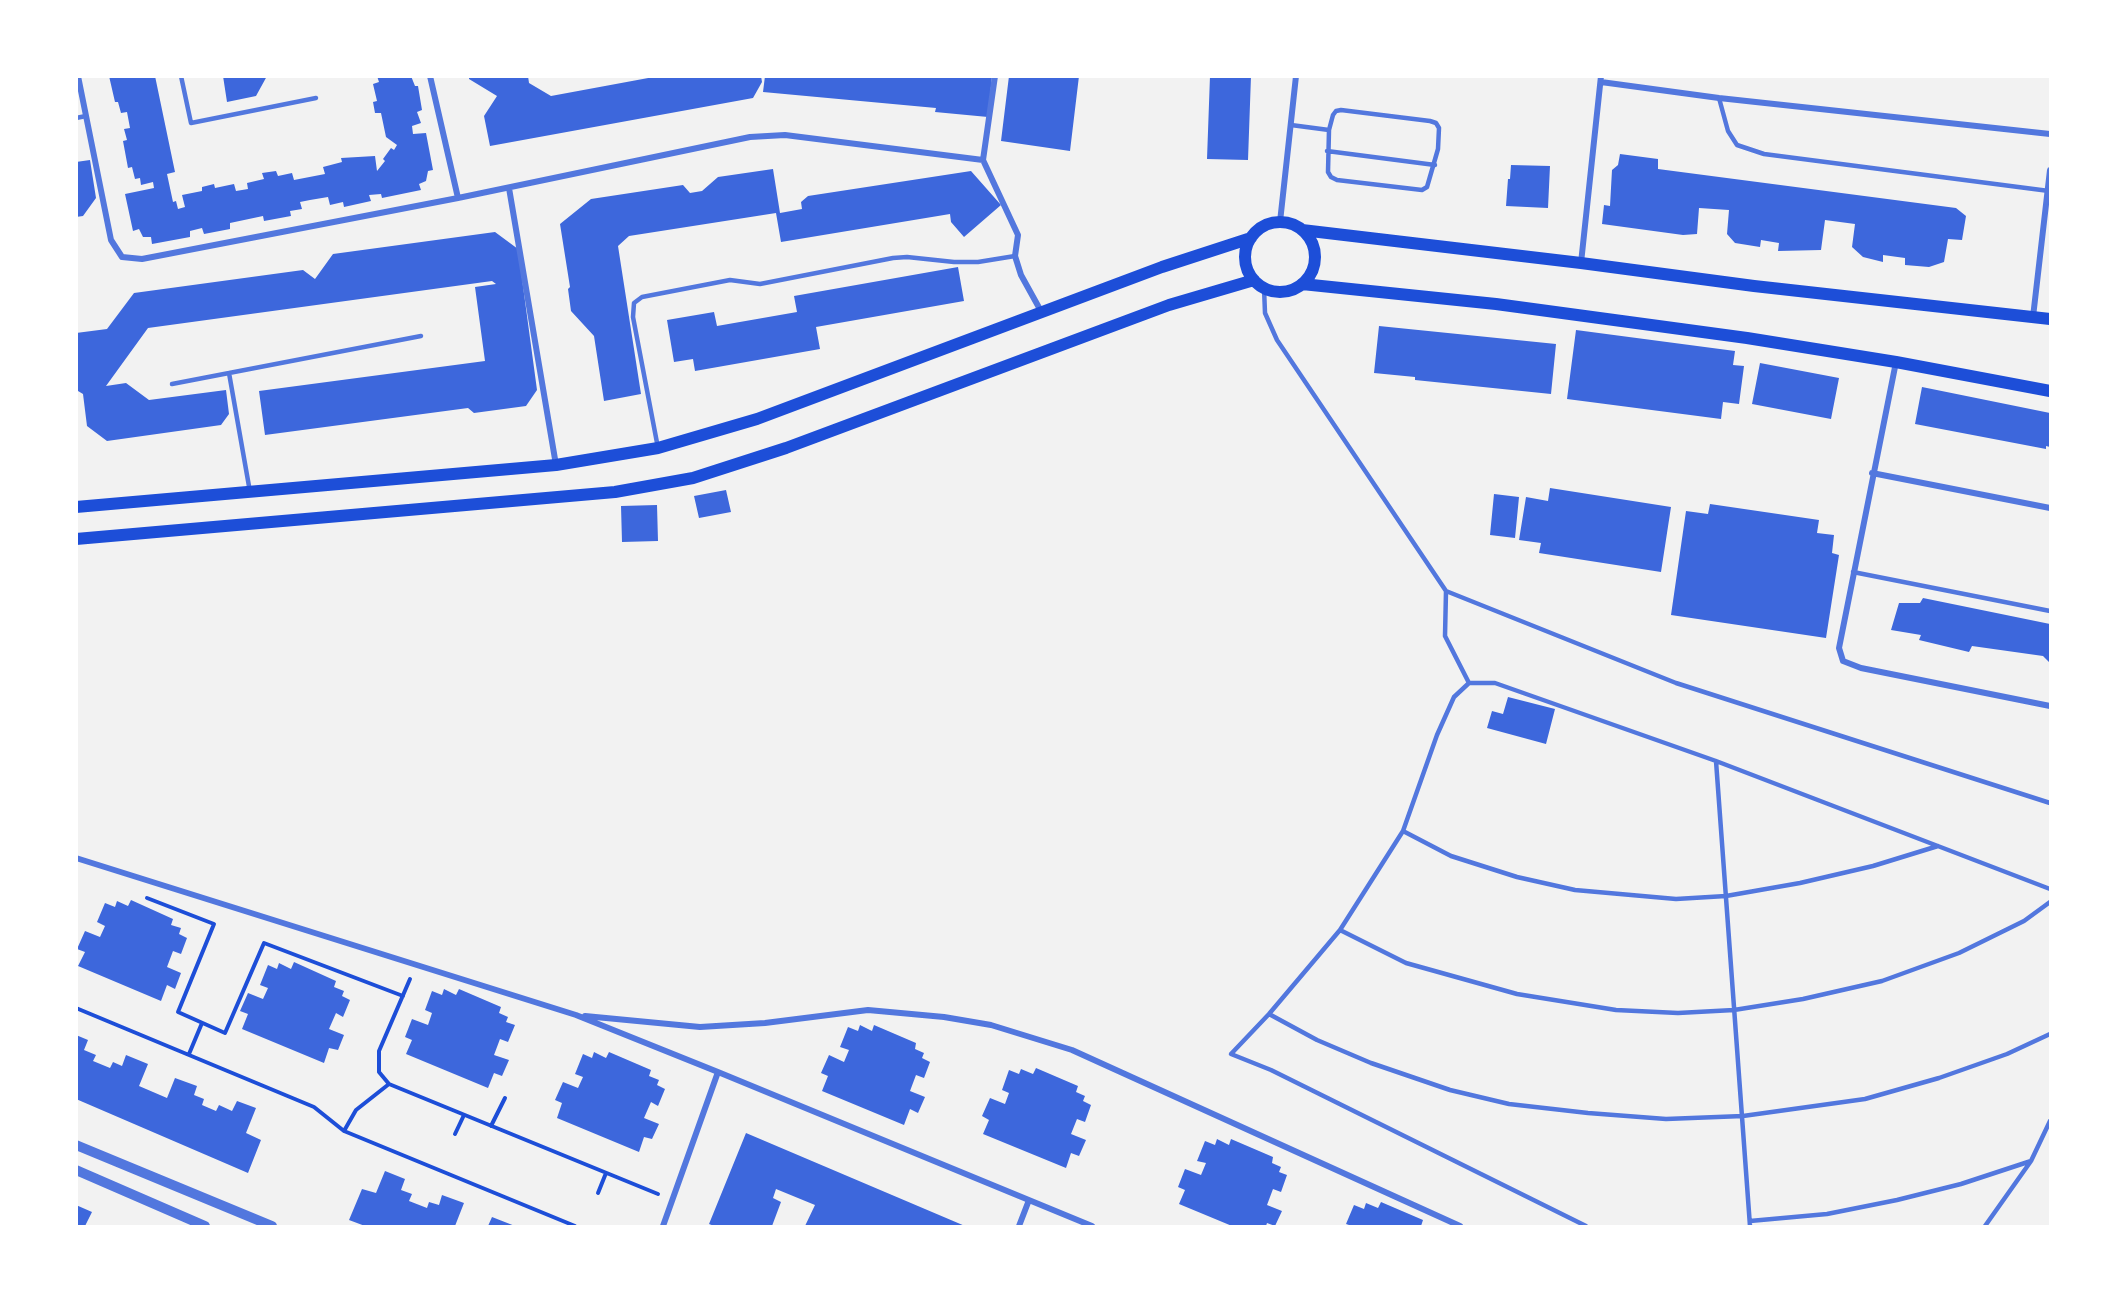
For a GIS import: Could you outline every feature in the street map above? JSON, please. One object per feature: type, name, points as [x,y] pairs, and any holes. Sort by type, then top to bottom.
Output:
[{"type":"main road","points":[[1280,222],[1302,230],[1310,238],[1315,257],[1309,277],[1290,291],[1277,292],[1259,284],[1248,271],[1245,260],[1246,249],[1251,238],[1258,230],[1269,224],[1280,222]]},
{"type":"main road","points":[[1302,230],[1581,262],[1754,286],[2050,319]]},
{"type":"main road","points":[[76,507],[556,465],[658,448],[757,419],[1162,267],[1251,238]]},
{"type":"main road","points":[[76,539],[615,492],[693,478],[786,448],[1169,305],[1259,284]]},
{"type":"main road","points":[[1302,284],[1496,304],[1747,338],[1896,362],[2050,391]]},
{"type":"street","points":[[78,76],[111,240],[122,257],[142,258],[458,198],[750,137],[785,135],[983,160]]},
{"type":"street","points":[[430,76],[458,198]]},
{"type":"street","points":[[995,76],[983,160],[1017,235],[1015,256],[1021,274],[1042,313]]},
{"type":"street","points":[[1280,222],[1296,76]]},
{"type":"street","points":[[1581,262],[1601,79],[1719,98],[2050,134]]},
{"type":"street","points":[[2033,317],[2050,170]]},
{"type":"street","points":[[509,188],[556,465]]},
{"type":"street","points":[[1896,362],[1872,473],[1839,648],[1843,661],[1861,668],[2050,706]]},
{"type":"street","points":[[1872,473],[2050,508]]},
{"type":"street","points":[[76,858],[576,1015],[1092,1227]]},
{"type":"street","points":[[576,1015],[700,1027],[765,1023],[868,1010],[944,1017],[991,1025],[1072,1050],[1460,1227]]},
{"type":"street","points":[[663,1227],[718,1072]]},
{"type":"street","points":[[76,1145],[272,1227]]},
{"type":"street","points":[[76,1170],[205,1227]]},
{"type":"street","points":[[1019,1227],[1029,1200]]},
{"type":"lane","points":[[181,76],[192,123],[316,98]]},
{"type":"lane","points":[[1719,98],[1728,130],[1737,145],[1764,154],[2049,191]]},
{"type":"lane","points":[[1341,110],[1436,123],[1439,128],[1435,165],[1430,182],[1422,189],[1337,180],[1331,177],[1328,172],[1327,151],[1329,130],[1333,115],[1336,111],[1341,110]]},
{"type":"lane","points":[[76,118],[86,116]]},
{"type":"lane","points":[[1291,125],[1329,130]]},
{"type":"lane","points":[[1327,151],[1435,165]]},
{"type":"lane","points":[[658,448],[633,317],[634,303],[642,297],[730,280],[760,284],[893,258],[978,262],[1015,256]]},
{"type":"lane","points":[[1259,284],[1265,314],[1277,340],[1446,591],[1676,682],[2050,802]]},
{"type":"lane","points":[[172,384],[421,336]]},
{"type":"lane","points":[[229,373],[250,492]]},
{"type":"lane","points":[[1853,572],[2050,611]]},
{"type":"lane","points":[[1446,591],[1444,636],[1469,683]]},
{"type":"lane","points":[[1586,1227],[1271,1070],[1231,1054],[1269,1014],[1340,930],[1403,831],[1437,735],[1454,697],[1469,683],[1495,682],[1716,761],[2050,889]]},
{"type":"lane","points":[[1716,761],[1750,1224],[1827,1214],[1897,1200],[1961,1184],[2031,1161]]},
{"type":"lane","points":[[1403,831],[1451,856],[1517,877],[1575,890],[1676,899],[1726,896],[1800,883],[1863,868],[1938,846]]},
{"type":"lane","points":[[1340,930],[1406,963],[1517,994],[1616,1010],[1678,1013],[1734,1010],[1803,999],[1882,981],[1959,953],[2024,921],[2050,903]]},
{"type":"lane","points":[[1269,1014],[1317,1040],[1371,1063],[1450,1090],[1509,1104],[1666,1119],[1743,1116],[1864,1099],[1939,1078],[2007,1054],[2050,1034]]},
{"type":"lane","points":[[1984,1227],[2031,1161],[2050,1121]]},
{"type":"path","points":[[140,896],[214,924],[178,1012],[225,1033],[264,943],[403,996]]},
{"type":"path","points":[[416,964],[379,1051],[379,1072],[388,1084],[673,1200]]},
{"type":"path","points":[[76,1008],[314,1107],[344,1131],[575,1227]]},
{"type":"path","points":[[189,1054],[202,1023]]},
{"type":"path","points":[[344,1131],[356,1110],[388,1084]]},
{"type":"path","points":[[491,1126],[506,1098]]},
{"type":"path","points":[[455,1134],[464,1115]]},
{"type":"path","points":[[598,1193],[606,1173]]},
{"type":"building","points":[[109,76],[155,76],[175,172],[167,174],[173,202],[176,201],[178,209],[185,207],[182,195],[202,191],[202,187],[214,184],[215,188],[234,184],[236,191],[248,189],[247,183],[264,179],[262,173],[276,171],[278,176],[292,173],[294,180],[325,174],[323,167],[342,162],[341,158],[375,156],[377,171],[391,148],[394,150],[397,145],[386,137],[381,113],[375,113],[373,102],[377,101],[373,84],[379,82],[377,76],[411,76],[415,86],[418,86],[422,110],[417,112],[421,123],[412,126],[413,134],[426,133],[433,170],[428,171],[426,181],[419,184],[421,190],[382,198],[381,194],[369,195],[371,201],[344,207],[343,202],[330,205],[328,197],[300,202],[302,209],[290,211],[291,216],[264,221],[263,216],[230,223],[230,229],[204,234],[202,228],[190,231],[190,237],[152,244],[151,237],[143,237],[139,229],[133,231],[125,194],[154,188],[153,182],[141,185],[140,178],[135,179],[132,167],[128,168],[123,141],[127,140],[124,129],[130,128],[127,112],[121,113],[118,102],[115,102]]},
{"type":"building","points":[[223,76],[267,76],[256,96],[227,102]]},
{"type":"building","points":[[469,76],[528,76],[529,83],[551,96],[659,76],[761,76],[762,82],[753,98],[490,146],[484,116],[497,96],[469,79]]},
{"type":"building","points":[[765,76],[992,76],[988,117],[935,112],[936,108],[763,92]]},
{"type":"building","points":[[1009,76],[1079,76],[1070,151],[1001,141]]},
{"type":"building","points":[[1210,76],[1251,76],[1248,160],[1207,159]]},
{"type":"building","points":[[1620,154],[1658,159],[1658,169],[1956,208],[1966,216],[1962,240],[1948,239],[1944,262],[1929,267],[1905,265],[1905,258],[1883,255],[1883,262],[1863,257],[1852,247],[1855,224],[1825,220],[1821,250],[1778,251],[1779,243],[1761,240],[1760,247],[1735,243],[1727,234],[1729,210],[1699,208],[1697,234],[1683,235],[1602,224],[1604,205],[1610,206],[1612,170],[1618,165]]},
{"type":"building","points":[[90,160],[96,198],[83,216],[76,217],[76,162]]},
{"type":"building","points":[[1511,165],[1550,166],[1548,208],[1506,206]]},
{"type":"building","points":[[773,169],[780,213],[802,209],[801,202],[808,196],[971,171],[1001,205],[964,237],[951,222],[950,214],[781,242],[776,213],[629,236],[618,246],[641,394],[604,401],[594,336],[571,311],[568,289],[570,287],[560,224],[591,199],[683,185],[690,193],[702,191],[718,177]]},
{"type":"building","points":[[495,232],[518,249],[537,390],[526,406],[474,413],[468,408],[265,435],[259,391],[485,361],[475,287],[496,284],[492,281],[148,328],[106,386],[126,383],[149,400],[226,390],[229,414],[221,425],[107,441],[87,426],[83,394],[78,391],[76,376],[76,333],[107,329],[134,293],[303,270],[315,279],[333,254]]},
{"type":"building","points":[[958,267],[964,301],[816,327],[820,349],[695,371],[693,359],[674,362],[667,320],[714,312],[717,326],[797,312],[794,296]]},
{"type":"building","points":[[1379,326],[1556,344],[1551,394],[1415,380],[1415,377],[1374,373]]},
{"type":"building","points":[[1576,330],[1735,351],[1733,365],[1744,366],[1739,404],[1723,402],[1721,419],[1567,399]]},
{"type":"building","points":[[1760,363],[1839,378],[1831,419],[1752,404]]},
{"type":"building","points":[[1922,387],[2050,413],[2050,447],[2046,446],[2046,449],[1915,424]]},
{"type":"building","points":[[1550,488],[1671,507],[1661,572],[1539,553],[1541,543],[1519,540],[1526,497],[1548,501]]},
{"type":"building","points":[[726,490],[731,512],[699,518],[694,496]]},
{"type":"building","points":[[1494,494],[1519,497],[1515,538],[1490,535]]},
{"type":"building","points":[[1710,504],[1819,520],[1817,533],[1834,535],[1832,553],[1839,555],[1826,638],[1671,615],[1686,511],[1708,514]]},
{"type":"building","points":[[657,505],[658,541],[622,542],[621,506]]},
{"type":"building","points":[[1923,598],[2050,624],[2050,663],[2043,656],[1972,646],[1969,652],[1919,640],[1921,635],[1891,630],[1899,603],[1920,603]]},
{"type":"building","points":[[1508,697],[1555,709],[1546,744],[1487,728],[1492,711],[1503,714]]},
{"type":"building","points":[[131,900],[173,919],[171,925],[181,928],[179,934],[187,938],[181,954],[173,951],[167,967],[181,973],[175,989],[167,985],[161,1001],[78,966],[85,952],[77,949],[85,931],[100,937],[105,926],[97,922],[105,903],[115,907],[117,901],[128,906]]},
{"type":"building","points":[[294,962],[336,981],[334,987],[344,991],[342,996],[350,1000],[343,1017],[336,1013],[329,1029],[344,1035],[338,1050],[329,1048],[324,1063],[242,1029],[248,1014],[240,1011],[248,993],[263,999],[268,988],[260,985],[268,965],[277,969],[279,963],[291,969]]},
{"type":"building","points":[[444,989],[456,995],[459,989],[501,1007],[499,1013],[508,1017],[506,1022],[515,1025],[508,1042],[500,1039],[494,1055],[509,1060],[502,1076],[494,1073],[488,1088],[406,1054],[412,1040],[405,1037],[412,1019],[428,1025],[432,1013],[425,1010],[432,991],[442,995]]},
{"type":"building","points":[[860,1025],[872,1031],[874,1025],[916,1043],[915,1049],[924,1053],[922,1058],[930,1062],[924,1078],[916,1075],[910,1091],[925,1097],[918,1113],[910,1109],[904,1125],[822,1091],[828,1076],[821,1073],[829,1055],[844,1062],[849,1050],[840,1047],[848,1027],[858,1031]]},
{"type":"building","points":[[76,1035],[88,1040],[84,1050],[96,1055],[93,1061],[110,1068],[113,1062],[122,1066],[126,1055],[148,1064],[139,1086],[167,1098],[175,1078],[197,1086],[194,1095],[204,1099],[202,1105],[216,1111],[219,1105],[232,1111],[237,1101],[256,1108],[246,1133],[261,1140],[248,1173],[76,1099]]},
{"type":"building","points":[[594,1052],[606,1058],[609,1052],[651,1070],[649,1076],[659,1080],[657,1085],[665,1089],[658,1106],[651,1102],[644,1118],[659,1124],[652,1139],[644,1137],[639,1152],[557,1118],[562,1103],[555,1100],[563,1082],[578,1088],[583,1077],[575,1074],[583,1054],[592,1058]]},
{"type":"building","points":[[1036,1068],[1078,1086],[1076,1092],[1085,1096],[1083,1101],[1091,1105],[1085,1122],[1077,1119],[1071,1134],[1086,1140],[1079,1156],[1071,1153],[1066,1168],[983,1134],[989,1120],[982,1116],[990,1098],[1005,1104],[1009,1093],[1002,1090],[1009,1070],[1019,1074],[1021,1069],[1033,1074]]},
{"type":"building","points":[[746,1133],[965,1226],[805,1226],[815,1205],[776,1189],[773,1198],[781,1202],[772,1226],[714,1226],[709,1224]]},
{"type":"building","points":[[1217,1139],[1229,1145],[1231,1139],[1273,1157],[1272,1163],[1281,1167],[1279,1172],[1287,1175],[1281,1192],[1273,1189],[1267,1205],[1282,1211],[1275,1226],[1267,1223],[1266,1226],[1232,1226],[1179,1204],[1185,1190],[1178,1187],[1185,1169],[1201,1175],[1206,1163],[1197,1161],[1205,1141],[1215,1145]]},
{"type":"building","points":[[385,1171],[405,1179],[401,1190],[412,1194],[409,1201],[427,1208],[429,1202],[439,1205],[442,1195],[464,1203],[455,1226],[365,1226],[349,1220],[362,1189],[376,1193]]},
{"type":"building","points":[[1381,1202],[1423,1220],[1421,1226],[1352,1226],[1346,1224],[1354,1205],[1364,1209],[1366,1203],[1378,1208]]},
{"type":"building","points":[[76,1205],[92,1212],[85,1226],[76,1226]]},
{"type":"building","points":[[492,1217],[515,1226],[488,1226]]}]
